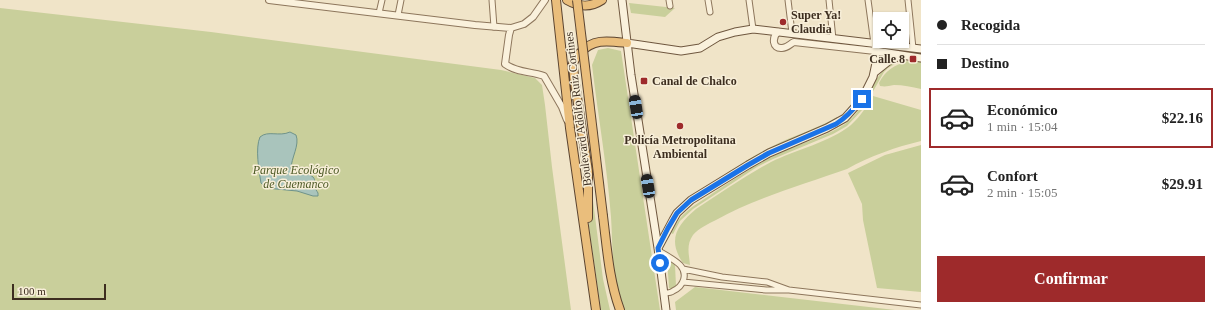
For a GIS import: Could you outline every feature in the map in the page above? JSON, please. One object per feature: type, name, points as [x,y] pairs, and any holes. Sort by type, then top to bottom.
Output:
[{"type":"highway","name":"Boulevard Adolfo Ruiz Cortines","points":[[556,0],[570,128],[596,310]]},
{"type":"highway","points":[[567,0],[584,6],[593,5],[602,0]]},
{"type":"highway","name":"Boulevard Adolfo Ruiz Cortines","points":[[577,0],[608,262],[615,297],[620,310]]},
{"type":"highway","points":[[588,247],[588,171],[573,64],[576,56],[584,48],[594,42],[604,41],[627,43]]},
{"type":"main road","points":[[622,0],[631,76],[666,310]]},
{"type":"main road","points":[[627,43],[681,51],[700,48],[718,37],[753,29],[873,44]]},
{"type":"main road","points":[[658,249],[673,220],[691,200],[769,153],[836,124],[845,118],[862,99],[874,75],[876,63],[875,51],[921,58]]},
{"type":"main road","points":[[874,75],[890,60],[902,56]]},
{"type":"street","points":[[269,0],[326,3],[379,13],[511,28],[524,24],[533,17],[545,0]]},
{"type":"street","points":[[379,13],[382,0]]},
{"type":"street","points":[[398,15],[401,0]]},
{"type":"street","points":[[492,0],[494,27]]},
{"type":"street","points":[[669,0],[670,6]]},
{"type":"street","points":[[708,0],[710,12]]},
{"type":"street","points":[[749,0],[753,29]]},
{"type":"street","points":[[788,0],[792,33]]},
{"type":"street","points":[[829,0],[833,39]]},
{"type":"street","points":[[868,0],[873,37]]},
{"type":"street","points":[[908,0],[917,48]]},
{"type":"street","points":[[511,28],[508,35],[505,64],[522,72],[544,76],[562,108],[570,128]]},
{"type":"street","points":[[778,32],[774,36],[774,42],[776,46],[781,48],[794,42],[875,51],[875,48]]},
{"type":"street","points":[[658,249],[674,260],[683,270],[685,276],[683,282],[673,292],[664,293]]},
{"type":"street","points":[[683,270],[722,277],[767,282],[789,290]]},
{"type":"street","points":[[721,285],[722,277]]},
{"type":"street","points":[[683,282],[766,290],[789,290],[921,305]]},
{"type":"green space","points":[[629,3],[675,8],[665,17],[631,13]]},
{"type":"green space","name":"Parque Ecológico de Cuemanco","points":[[0,8],[211,32],[501,70],[535,78],[542,85],[571,310],[0,310]]},
{"type":"green space","points":[[608,48],[621,51],[660,310],[624,310],[617,289],[613,265],[611,217],[607,179],[592,65],[598,50]]},
{"type":"green space","points":[[908,61],[921,62],[921,89],[897,85],[880,86],[879,83],[881,79],[887,72],[898,64]]},
{"type":"green space","points":[[891,64],[895,64],[884,72],[863,109],[847,126],[833,134],[757,167],[693,209],[680,221],[673,234],[671,233],[688,210],[748,170],[775,155],[845,124],[859,110],[879,76],[884,69]]},
{"type":"green space","points":[[873,96],[921,110],[921,141],[883,152],[847,169],[780,192],[731,212],[704,226],[693,235],[689,242],[690,265],[683,263],[678,255],[675,240],[679,227],[689,215],[742,179],[771,162],[823,141],[843,131],[857,118]]},
{"type":"green space","points":[[837,117],[837,121],[697,193],[763,151]]},
{"type":"green space","points":[[921,145],[921,292],[877,288],[863,220],[862,204],[848,173],[885,155]]},
{"type":"green space","points":[[591,185],[603,279],[610,310],[601,310],[589,227]]},
{"type":"green space","points":[[667,258],[675,265],[676,286],[672,290],[669,288]]},
{"type":"green space","points":[[695,287],[895,310],[676,310],[675,302]]},
{"type":"water","points":[[290,132],[296,135],[297,139],[291,169],[313,177],[318,196],[297,191],[266,188],[261,183],[258,166],[258,147],[260,137],[267,134],[282,134]]},
{"type":"place","name":"Super Ya! Claudia","points":[[783,22]]},
{"type":"place","name":"Calle 8","points":[[913,59]]},
{"type":"place","name":"Canal de Chalco","points":[[644,81]]},
{"type":"place","name":"Policía Metropolitana Ambiental","points":[[680,126]]},
{"type":"route","points":[[660,263],[658,248],[677,213],[691,200],[769,153],[836,124],[845,118],[862,99]]}]
